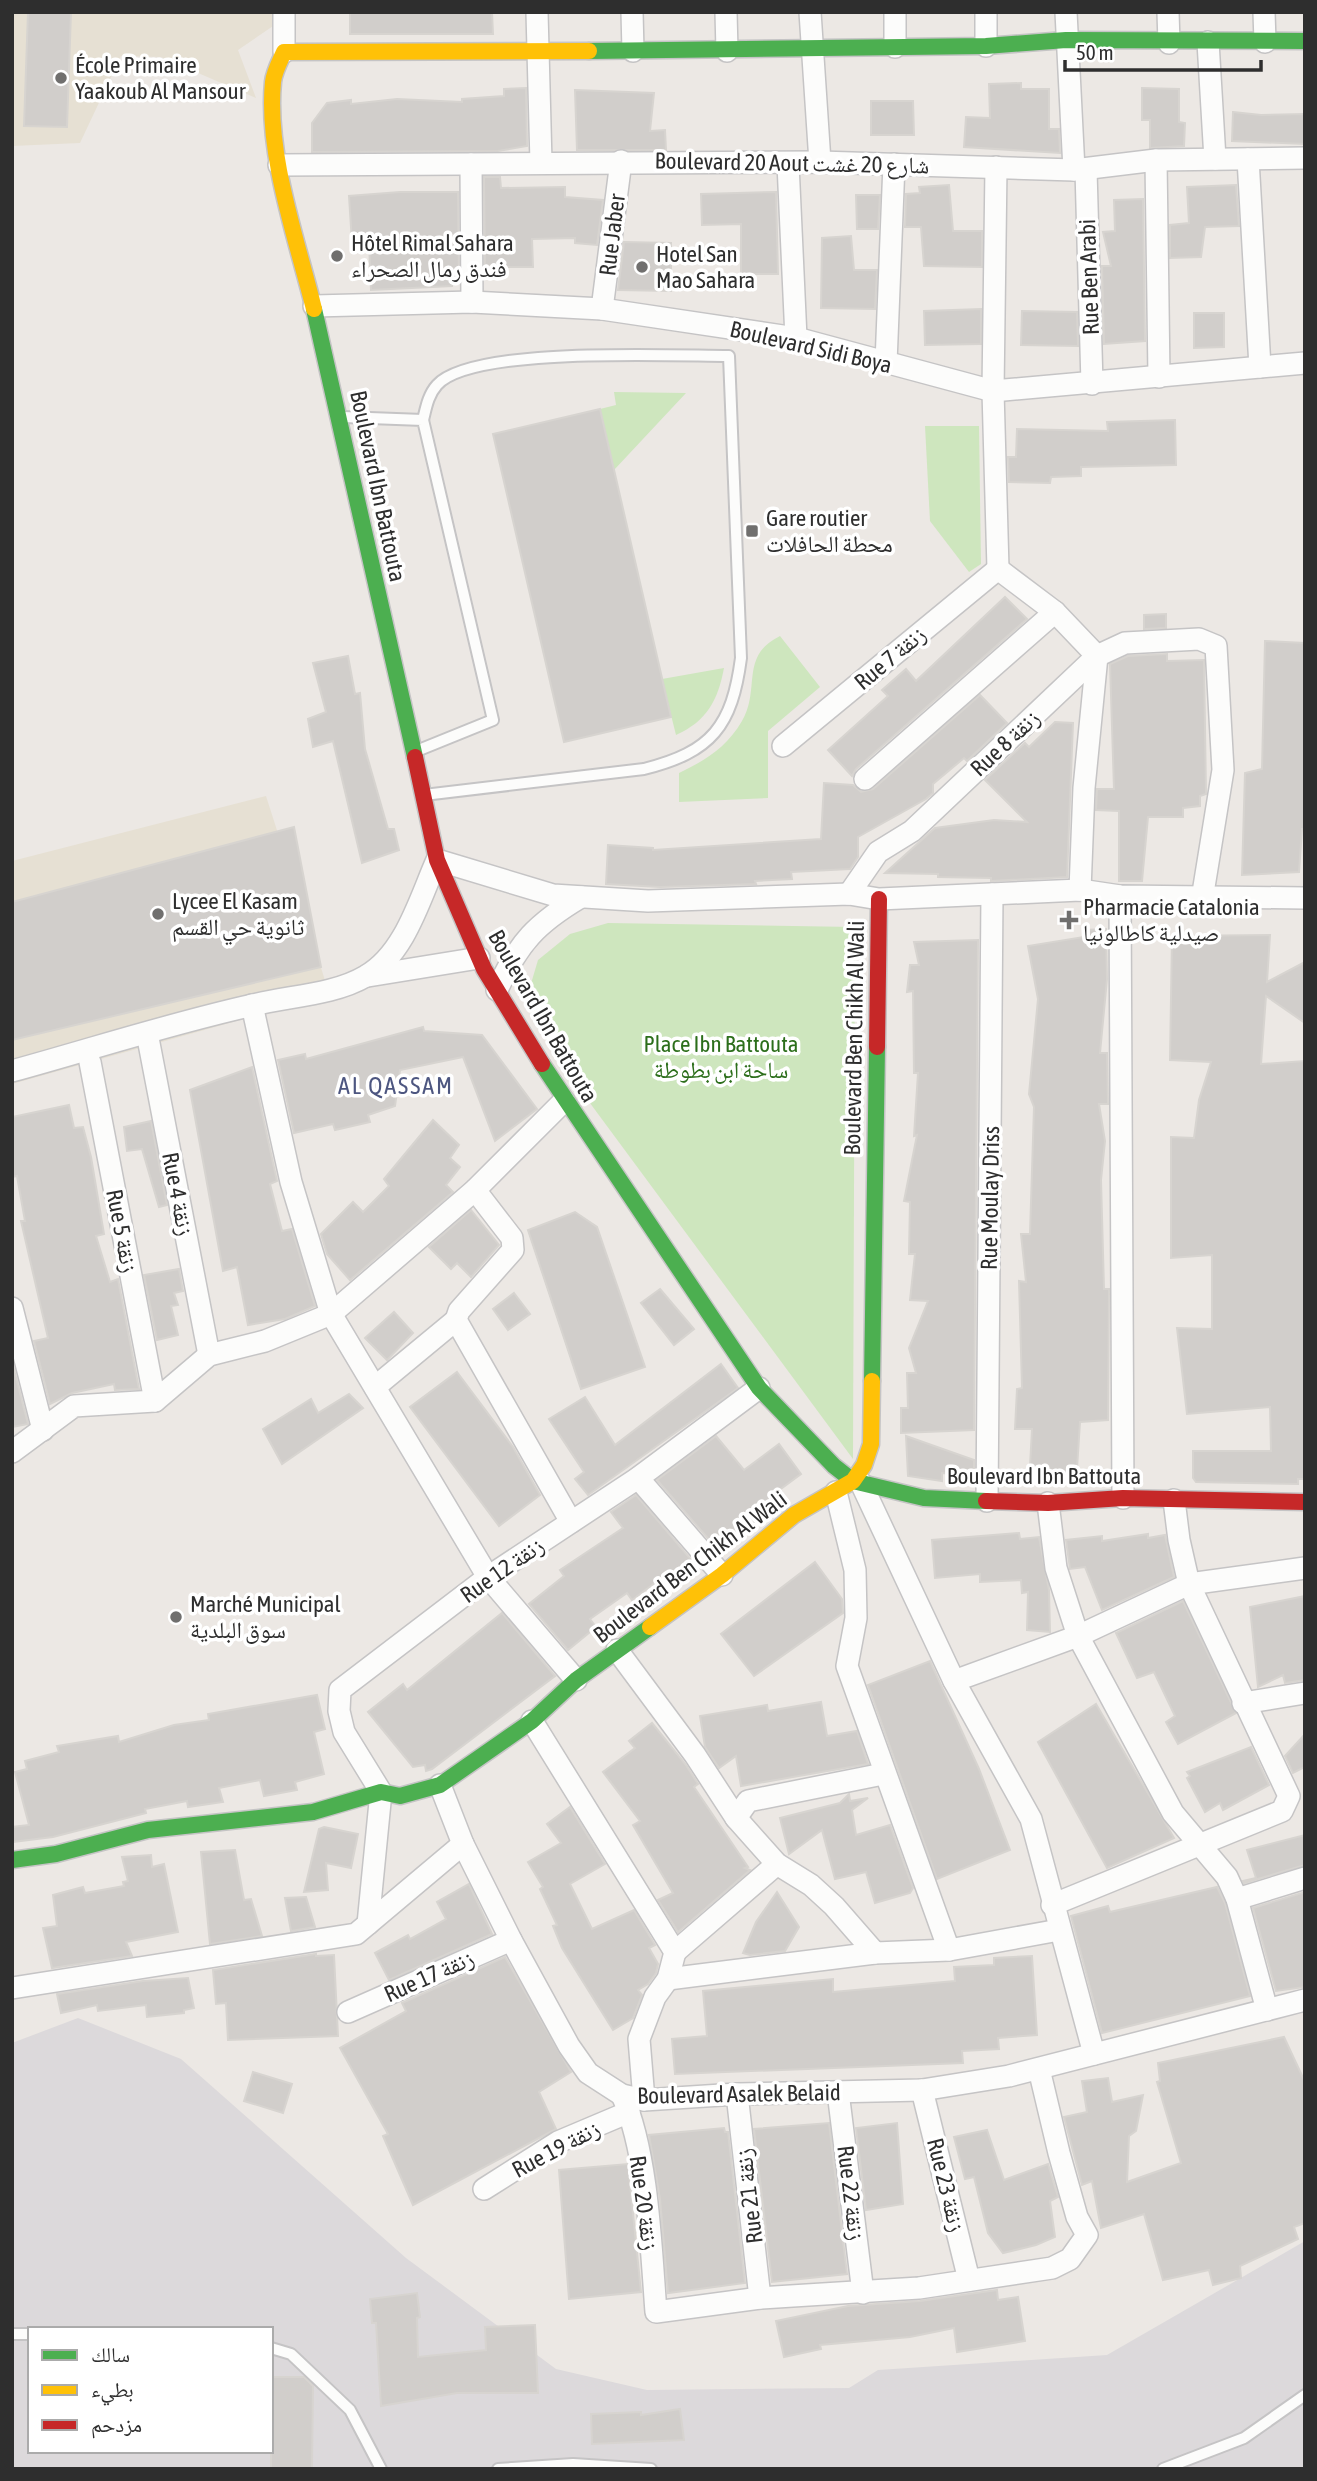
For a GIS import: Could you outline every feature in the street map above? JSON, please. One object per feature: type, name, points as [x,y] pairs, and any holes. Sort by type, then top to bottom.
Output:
[{"type":"street","points":[[284,12],[284,52],[727,51],[986,46],[1066,40],[1169,43],[1305,41]]},
{"type":"street","points":[[537,12],[541,163]]},
{"type":"street","points":[[632,12],[633,51]]},
{"type":"street","points":[[726,12],[727,51]]},
{"type":"street","points":[[810,12],[810,49],[820,162]]},
{"type":"street","points":[[895,12],[895,47]]},
{"type":"street","points":[[986,12],[986,46]]},
{"type":"street","name":"Rue Ben Arabi","points":[[1066,12],[1066,40],[1080,170],[1092,384]]},
{"type":"street","points":[[1168,12],[1169,43]]},
{"type":"street","points":[[1264,12],[1265,42]]},
{"type":"street","points":[[1208,42],[1215,159]]},
{"type":"street","name":"Boulevard Ibn Battouta","points":[[284,52],[273,79],[271,114],[279,165],[340,417],[437,860],[497,990],[565,1101],[759,1388],[850,1485],[924,1498],[987,1501],[1048,1503],[1123,1498],[1305,1502]]},
{"type":"street","name":"Boulevard 20 Aout شارع 20 غشت","points":[[279,165],[621,161],[788,164],[820,162],[1080,170],[1156,160],[1305,158]]},
{"type":"street","points":[[1248,159],[1260,367]]},
{"type":"street","points":[[1156,160],[1159,377]]},
{"type":"street","name":"Rue Jaber","points":[[602,309],[621,161]]},
{"type":"street","points":[[471,163],[472,302]]},
{"type":"street","points":[[788,164],[796,338]]},
{"type":"street","points":[[886,363],[894,164]]},
{"type":"street","points":[[996,167],[993,391],[998,569],[1055,612],[1097,656],[1084,788],[1080,890]]},
{"type":"street","name":"Boulevard Sidi Boya","points":[[314,306],[472,302],[602,309],[796,338],[993,391],[1305,363]]},
{"type":"street","name":"Rue 7 زنقة","points":[[783,746],[998,569]]},
{"type":"street","points":[[865,779],[1055,612]]},
{"type":"street","name":"Rue 8 زنقة","points":[[849,894],[878,852],[912,831],[1097,656],[1125,642],[1199,639],[1216,646],[1223,770],[1202,898]]},
{"type":"street","points":[[366,976],[387,959],[402,937],[437,860],[553,895],[648,901],[849,894],[879,900],[1080,890],[1120,896],[1305,898]]},
{"type":"street","name":"Rue Moulay Driss","points":[[987,1501],[992,894]]},
{"type":"street","points":[[1120,896],[1123,1498]]},
{"type":"street","points":[[497,990],[510,960],[529,935],[549,916],[581,897]]},
{"type":"street","name":"Boulevard Ben Chikh Al Wali","points":[[12,1860],[56,1854],[148,1830],[313,1812],[381,1792],[400,1797],[440,1785],[532,1721],[576,1681],[722,1575],[794,1515],[850,1485],[864,1465],[872,1444],[879,900]]},
{"type":"street","points":[[12,1070],[252,1005],[329,989],[366,976],[480,958]]},
{"type":"street","points":[[252,1005],[291,1182],[331,1314],[488,1577],[576,1681]]},
{"type":"street","name":"Rue 4 زنقة","points":[[147,1033],[209,1355]]},
{"type":"street","name":"Rue 5 زنقة","points":[[90,1062],[155,1401]]},
{"type":"street","points":[[12,1452],[74,1406],[155,1401],[209,1355],[265,1341],[331,1314],[475,1190],[565,1101]]},
{"type":"street","points":[[375,1387],[456,1320],[459,1311],[513,1250],[512,1238],[475,1190]]},
{"type":"street","points":[[12,1308],[43,1430]]},
{"type":"street","points":[[456,1320],[571,1522]]},
{"type":"street","name":"Rue 12 زنقة","points":[[381,1792],[344,1732],[339,1711],[340,1690],[488,1577],[638,1478],[759,1388]]},
{"type":"street","points":[[638,1478],[722,1575]]},
{"type":"street","points":[[850,1485],[1031,1819],[1094,2054]]},
{"type":"street","points":[[850,1485],[856,1618],[847,1666],[883,1774],[949,1950]]},
{"type":"street","points":[[1052,1905],[1282,1811],[1288,1803],[1289,1796],[1189,1584],[1179,1540],[1174,1500]]},
{"type":"street","points":[[1048,1503],[1056,1568],[1078,1636],[1173,1813],[1221,1869],[1237,1899],[1267,2010],[1305,2000]]},
{"type":"street","points":[[954,1681],[1078,1636],[1189,1584],[1242,1574],[1305,1568]]},
{"type":"street","points":[[618,1650],[695,1755],[736,1818],[777,1864],[811,1885],[876,1953]]},
{"type":"street","points":[[1243,1703],[1305,1693]]},
{"type":"street","points":[[532,1721],[675,1952],[777,1864]]},
{"type":"street","points":[[736,1818],[748,1801],[883,1774]]},
{"type":"street","name":"Boulevard Asalek Belaid","points":[[440,1785],[463,1844],[547,2009],[588,2073],[632,2102],[737,2094],[922,2090],[1009,2076],[1267,2010]]},
{"type":"street","points":[[368,1924],[381,1792]]},
{"type":"street","points":[[12,1988],[356,1934],[463,1844]]},
{"type":"street","points":[[1237,1899],[1305,1878]]},
{"type":"street","points":[[668,1979],[876,1953],[949,1950],[1059,1930]]},
{"type":"street","name":"Rue 17 زنقة","points":[[348,2012],[511,1940]]},
{"type":"street","name":"Rue 20 زنقة","points":[[675,1952],[668,1979],[650,2008],[639,2039],[632,2102],[648,2214],[656,2312],[760,2298]]},
{"type":"street","points":[[760,2298],[863,2293],[969,2280],[1052,2268],[1070,2259],[1087,2235],[1077,2217],[1039,2069]]},
{"type":"street","name":"Rue 23 زنقة","points":[[922,2090],[969,2280]]},
{"type":"street","name":"Rue 22 زنقة","points":[[838,2092],[863,2293]]},
{"type":"street","name":"Rue 21 زنقة","points":[[737,2094],[760,2298]]},
{"type":"street","name":"Rue 19 زنقة","points":[[484,2189],[558,2142],[632,2102]]},
{"type":"lane","points":[[422,795],[644,769],[695,752],[713,738],[727,718],[736,691],[741,658],[729,356],[731,328]]},
{"type":"lane","points":[[413,752],[493,720],[423,420],[429,398],[438,384],[462,370],[528,358],[729,356]]},
{"type":"lane","points":[[340,417],[423,420]]},
{"type":"lane","points":[[273,2349],[291,2354],[350,2410],[381,2469]]},
{"type":"lane","points":[[1163,2469],[1244,2438],[1305,2395]]},
{"type":"lane","points":[[505,2468],[573,2464],[651,2469]]},
{"type":"shaded area","name":"École Primaire Yaakoub Al Mansour","points":[[12,12],[279,12],[279,22],[238,50],[256,98],[161,57],[121,56],[80,143],[12,146]]},
{"type":"shaded area","name":"Lycee El Kasam ثانوية حي القسم","points":[[266,796],[331,999],[240,1020],[12,1084],[12,861]]},
{"type":"shaded area","points":[[78,2018],[181,2059],[406,2258],[556,2369],[647,2390],[849,2388],[878,2370],[1107,2355],[1305,2241],[1305,2469],[12,2469],[12,2043]]},
{"type":"green space","points":[[614,392],[686,393],[614,470],[600,409],[616,405]]},
{"type":"green space","points":[[925,426],[979,426],[981,564],[969,572],[930,521]]},
{"type":"green space","points":[[780,636],[820,687],[768,731],[768,798],[679,802],[679,773],[715,752],[736,730],[747,709],[759,653]]},
{"type":"green space","points":[[724,668],[718,690],[709,708],[696,723],[676,735],[662,679]]},
{"type":"green space","name":"Place Ibn Battouta ساحة ابن بطوطة","points":[[608,923],[855,927],[853,1459],[553,1053],[531,1014],[530,987],[538,960],[570,934]]},
{"type":"building","points":[[28,12],[71,12],[67,127],[24,126]]},
{"type":"building","points":[[350,12],[492,12],[493,34],[350,34]]},
{"type":"building","points":[[1021,83],[1021,89],[1049,89],[1049,129],[1059,129],[1060,153],[964,147],[966,117],[990,118],[989,84]]},
{"type":"building","points":[[526,88],[527,146],[498,151],[312,152],[312,123],[327,103],[351,100],[351,104],[397,99],[462,102],[462,99],[504,96],[504,89]]},
{"type":"building","points":[[1142,88],[1179,89],[1179,122],[1185,123],[1184,146],[1150,148],[1150,120],[1142,120]]},
{"type":"building","points":[[575,90],[654,93],[650,131],[665,130],[666,150],[577,150]]},
{"type":"building","points":[[871,101],[913,101],[914,135],[871,135]]},
{"type":"building","points":[[1233,112],[1261,115],[1305,114],[1305,144],[1232,141]]},
{"type":"building","points":[[484,177],[500,177],[501,188],[565,187],[565,197],[603,200],[597,245],[575,243],[575,238],[532,239],[533,267],[485,267]]},
{"type":"building","points":[[949,185],[953,231],[982,231],[982,267],[924,266],[921,227],[905,227],[906,194],[920,193],[919,187]]},
{"type":"building","points":[[1236,185],[1239,226],[1205,227],[1201,257],[1170,258],[1170,225],[1189,223],[1187,187]]},
{"type":"building","points":[[400,192],[458,192],[459,282],[452,282],[452,286],[371,290],[369,242],[352,243],[349,196]]},
{"type":"building","points":[[776,192],[778,274],[741,274],[741,224],[702,225],[701,194]]},
{"type":"building","points":[[856,195],[880,195],[878,229],[857,229]]},
{"type":"building","points":[[1143,199],[1145,341],[1104,344],[1102,266],[1111,266],[1103,232],[1115,231],[1114,200]]},
{"type":"building","points":[[851,236],[854,270],[877,270],[875,309],[821,308],[822,238]]},
{"type":"building","name":"Hotel San Mao Sahara","points":[[624,242],[671,243],[671,291],[618,290]]},
{"type":"building","points":[[981,309],[981,344],[925,345],[924,311]]},
{"type":"building","points":[[1022,311],[1077,312],[1078,346],[1021,345]]},
{"type":"building","points":[[1194,313],[1224,313],[1224,347],[1194,348]]},
{"type":"building","points":[[600,409],[671,717],[564,742],[493,434]]},
{"type":"building","points":[[1175,420],[1176,465],[1081,467],[1081,476],[1051,477],[1050,483],[1009,482],[1008,457],[1016,457],[1017,429],[1108,431],[1107,422]]},
{"type":"building","points":[[1005,597],[1027,619],[856,769],[852,776],[828,750],[888,696],[882,690],[906,669],[916,681]]},
{"type":"building","points":[[1166,614],[1166,628],[1144,629],[1144,615]]},
{"type":"building","points":[[1265,641],[1305,643],[1305,829],[1302,829],[1299,872],[1242,875],[1245,773],[1262,769]]},
{"type":"building","points":[[1167,654],[1167,661],[1204,660],[1206,794],[1200,796],[1200,806],[1183,808],[1183,817],[1148,817],[1142,881],[1119,881],[1119,811],[1096,810],[1097,789],[1114,789],[1110,664],[1128,656]]},
{"type":"building","points":[[348,656],[355,694],[360,693],[365,749],[388,829],[394,829],[399,850],[362,863],[333,741],[313,747],[308,719],[326,712],[313,663]]},
{"type":"building","points":[[980,695],[1007,723],[967,761],[964,758],[933,784],[933,793],[926,799],[858,837],[858,857],[850,869],[791,872],[792,879],[755,881],[756,884],[660,887],[606,884],[608,845],[653,850],[821,839],[824,783],[853,785],[861,792],[873,789]]},
{"type":"building","points":[[1055,722],[1073,723],[1067,877],[991,881],[991,878],[938,877],[938,874],[885,873],[935,828],[994,820],[1027,822],[985,780],[1025,743],[1029,747]]},
{"type":"building","name":"Lycee El Kasam ثانوية حي القسم","points":[[294,827],[321,967],[12,1040],[12,902]]},
{"type":"building","points":[[1106,929],[1107,979],[1100,1053],[1107,1053],[1108,1104],[1099,1104],[1105,1141],[1101,1180],[1104,1289],[1109,1289],[1108,1420],[1080,1422],[1076,1484],[1029,1485],[1032,1429],[1015,1429],[1017,1389],[1022,1388],[1019,1281],[1026,1282],[1021,1234],[1030,1234],[1034,1107],[1029,1094],[1038,999],[1028,946],[1084,937],[1085,930]]},
{"type":"building","points":[[1270,935],[1267,982],[1305,962],[1305,1023],[1266,996],[1261,1064],[1305,1061],[1305,1479],[1298,1479],[1298,1484],[1196,1482],[1193,1478],[1193,1451],[1271,1451],[1270,1407],[1187,1414],[1177,1328],[1212,1329],[1212,1255],[1171,1258],[1171,1137],[1194,1138],[1199,1100],[1211,1062],[1170,1060],[1172,936]]},
{"type":"building","points":[[978,940],[974,1430],[901,1433],[901,1408],[908,1408],[907,1373],[916,1373],[909,1348],[928,1301],[910,1300],[915,1254],[909,1254],[910,1202],[904,1201],[917,1135],[914,1136],[918,1073],[914,1073],[913,991],[907,992],[910,965],[919,965],[914,942]]},
{"type":"building","points":[[423,1027],[424,1031],[482,1035],[537,1109],[495,1141],[463,1057],[400,1070],[395,1106],[368,1115],[370,1122],[335,1130],[333,1124],[294,1133],[278,1060],[305,1054],[306,1059]]},
{"type":"building","points":[[252,1067],[277,1181],[270,1184],[282,1231],[292,1229],[315,1306],[285,1319],[248,1325],[237,1267],[223,1271],[190,1090]]},
{"type":"building","points":[[69,1105],[74,1128],[83,1127],[91,1157],[104,1234],[96,1236],[110,1282],[118,1279],[139,1389],[115,1390],[114,1384],[72,1393],[50,1404],[34,1341],[48,1338],[21,1221],[25,1221],[17,1176],[12,1177],[12,1117]]},
{"type":"building","points":[[433,1120],[459,1145],[450,1158],[460,1167],[446,1185],[453,1192],[350,1280],[327,1254],[321,1234],[353,1202],[363,1212],[389,1186],[384,1179]]},
{"type":"building","points":[[151,1121],[167,1205],[159,1207],[142,1149],[127,1151],[124,1127]]},
{"type":"building","points":[[471,1210],[499,1245],[471,1277],[457,1263],[451,1269],[429,1247]]},
{"type":"building","points":[[575,1212],[597,1227],[645,1367],[581,1389],[528,1230]]},
{"type":"building","points":[[179,1269],[183,1291],[174,1293],[178,1305],[171,1306],[178,1335],[157,1340],[144,1275]]},
{"type":"building","points":[[660,1289],[694,1329],[674,1345],[641,1303]]},
{"type":"building","points":[[514,1293],[530,1314],[508,1330],[493,1309]]},
{"type":"building","points":[[394,1312],[413,1333],[387,1360],[365,1338]]},
{"type":"building","points":[[12,1362],[28,1424],[12,1427]]},
{"type":"building","points":[[721,1364],[738,1388],[588,1495],[575,1479],[584,1472],[549,1419],[585,1397],[615,1445]]},
{"type":"building","points":[[457,1372],[513,1447],[540,1495],[499,1526],[410,1407]]},
{"type":"building","points":[[349,1394],[363,1408],[282,1464],[263,1429],[311,1399],[318,1413]]},
{"type":"building","points":[[716,1436],[744,1470],[779,1444],[801,1474],[770,1497],[775,1505],[720,1552],[657,1480]]},
{"type":"building","points":[[906,1436],[974,1460],[974,1476],[942,1473],[942,1481],[908,1476]]},
{"type":"building","points":[[636,1495],[699,1569],[672,1589],[663,1577],[632,1600],[627,1593],[590,1619],[596,1627],[568,1650],[529,1604],[564,1576],[560,1570],[623,1528],[611,1512]]},
{"type":"building","points":[[1019,1533],[1020,1539],[1039,1537],[1049,1590],[1050,1632],[1027,1630],[1028,1592],[1022,1593],[1021,1580],[980,1582],[980,1574],[935,1578],[932,1540]]},
{"type":"building","points":[[1148,1534],[1148,1538],[1165,1535],[1174,1577],[1102,1610],[1085,1567],[1070,1569],[1066,1540],[1102,1536],[1102,1541]]},
{"type":"building","points":[[815,1562],[842,1599],[843,1613],[754,1676],[721,1634]]},
{"type":"building","points":[[1305,1596],[1305,1680],[1285,1683],[1283,1675],[1258,1687],[1250,1607]]},
{"type":"building","points":[[1183,1601],[1236,1713],[1178,1744],[1166,1722],[1175,1716],[1154,1672],[1137,1678],[1116,1633]]},
{"type":"building","points":[[502,1613],[555,1676],[432,1769],[426,1771],[425,1765],[413,1767],[368,1712],[403,1684],[407,1690]]},
{"type":"building","points":[[930,1661],[979,1769],[1010,1850],[937,1879],[868,1685]]},
{"type":"building","points":[[317,1695],[325,1729],[314,1732],[324,1774],[295,1782],[297,1790],[264,1796],[260,1780],[219,1788],[223,1802],[188,1807],[187,1801],[145,1809],[146,1813],[53,1837],[12,1842],[12,1827],[29,1825],[15,1772],[27,1769],[25,1761],[59,1752],[57,1746],[118,1736],[119,1742],[174,1725],[209,1720],[208,1714]]},
{"type":"building","points":[[821,1702],[827,1736],[857,1731],[868,1764],[741,1786],[736,1756],[719,1768],[705,1747],[700,1716],[767,1705],[768,1711]]},
{"type":"building","points":[[1096,1704],[1174,1838],[1107,1868],[1038,1742]]},
{"type":"building","points":[[652,1723],[686,1765],[698,1784],[694,1787],[748,1867],[745,1868],[750,1870],[678,1932],[658,1900],[673,1893],[633,1825],[640,1821],[603,1772],[635,1748],[629,1741]]},
{"type":"building","points":[[1305,1734],[1305,1767],[1293,1773],[1285,1756]]},
{"type":"building","points":[[1251,1747],[1269,1785],[1223,1810],[1220,1803],[1205,1812],[1187,1778],[1190,1776],[1187,1772]]},
{"type":"building","points":[[849,1794],[850,1801],[868,1798],[852,1810],[856,1835],[890,1825],[913,1888],[910,1893],[875,1903],[866,1872],[835,1879],[822,1830],[789,1854],[780,1818],[840,1803]]},
{"type":"building","points":[[570,1807],[605,1864],[570,1884],[592,1929],[634,1910],[655,1945],[649,1948],[658,1964],[656,1973],[648,1984],[638,1990],[642,1995],[633,2018],[613,2030],[562,1948],[553,1926],[557,1925],[540,1889],[543,1887],[528,1862],[561,1843],[547,1824]]},
{"type":"building","points":[[324,1827],[358,1834],[351,1868],[326,1863],[328,1890],[304,1892],[319,1829]]},
{"type":"building","points":[[1305,1835],[1305,1865],[1244,1883],[1243,1881],[1256,1878],[1247,1850]]},
{"type":"building","points":[[235,1850],[244,1900],[251,1899],[262,1936],[210,1944],[201,1852]]},
{"type":"building","points":[[151,1855],[152,1867],[164,1864],[178,1932],[126,1942],[132,1956],[52,1968],[43,1928],[57,1926],[53,1895],[83,1887],[85,1893],[124,1886],[123,1882],[128,1881],[122,1857]]},
{"type":"building","points":[[469,1884],[492,1934],[389,1980],[375,1953],[408,1935],[410,1939],[446,1919],[437,1902]]},
{"type":"building","points":[[1217,1887],[1225,1903],[1250,1996],[1102,2033],[1071,1916],[1108,1906],[1110,1912]]},
{"type":"building","points":[[777,1892],[799,1927],[785,1951],[750,1955],[743,1953],[756,1922]]},
{"type":"building","points":[[1305,1892],[1305,1987],[1276,1991],[1253,1908]]},
{"type":"building","points":[[306,1897],[315,1927],[291,1931],[285,1898]]},
{"type":"building","points":[[316,1954],[334,1955],[338,2036],[228,2040],[226,2003],[216,2004],[213,1970]]},
{"type":"building","points":[[1032,1956],[1037,2035],[998,2038],[999,2049],[962,2051],[963,2063],[675,2074],[672,2039],[707,2036],[703,1991],[833,1979],[833,1992],[955,1981],[954,1967],[994,1965],[994,1958]]},
{"type":"building","points":[[505,1957],[571,2072],[539,2092],[556,2129],[413,2205],[383,2136],[388,2134],[340,2048],[406,2011],[402,2003]]},
{"type":"building","points":[[188,1978],[194,2008],[184,2010],[184,2013],[147,2017],[146,2005],[98,2011],[97,2005],[61,2013],[57,1994],[143,1981]]},
{"type":"building","points":[[1284,2037],[1305,2082],[1305,2223],[1294,2227],[1298,2239],[1240,2266],[1241,2278],[1213,2285],[1209,2270],[1163,2280],[1144,2214],[1101,2228],[1092,2181],[1082,2185],[1064,2117],[1087,2112],[1082,2081],[1108,2078],[1112,2102],[1143,2095],[1136,2131],[1129,2136],[1127,2182],[1181,2163],[1157,2082],[1160,2081],[1158,2063]]},
{"type":"building","points":[[253,2072],[292,2084],[283,2113],[244,2101]]},
{"type":"building","points":[[829,2123],[847,2274],[772,2282],[754,2129]]},
{"type":"building","points":[[897,2123],[903,2204],[866,2210],[856,2128]]},
{"type":"building","points":[[724,2128],[725,2132],[728,2132],[745,2283],[668,2293],[660,2199],[649,2135]]},
{"type":"building","points":[[987,2130],[1004,2180],[1048,2164],[1058,2197],[1050,2201],[1055,2237],[1003,2253],[988,2233],[974,2177],[965,2179],[954,2137]]},
{"type":"building","points":[[628,2164],[641,2292],[569,2299],[559,2170]]},
{"type":"building","points":[[997,2290],[998,2300],[1018,2297],[1025,2341],[957,2352],[954,2328],[910,2337],[820,2345],[821,2349],[784,2357],[776,2321],[848,2306],[920,2301]]},
{"type":"building","points":[[417,2293],[420,2317],[417,2318],[418,2357],[486,2350],[485,2327],[535,2325],[538,2393],[457,2393],[381,2406],[376,2323],[372,2323],[370,2299]]},
{"type":"building","points":[[273,2377],[304,2377],[313,2386],[312,2469],[271,2469]]},
{"type":"building","points":[[680,2409],[684,2440],[592,2444],[591,2414],[641,2412],[641,2415]]},
{"type":"traffic: fast","points":[[589,51],[986,46],[1066,40],[1305,41]]},
{"type":"traffic: fast","points":[[314,309],[415,757]]},
{"type":"traffic: fast","points":[[872,1381],[877,1047]]},
{"type":"traffic: fast","points":[[542,1064],[759,1388],[834,1466],[853,1481],[924,1498],[986,1501]]},
{"type":"traffic: fast","points":[[12,1860],[56,1854],[148,1830],[313,1812],[381,1792],[400,1796],[440,1785],[532,1721],[576,1680],[650,1627]]},
{"type":"traffic: slow","points":[[314,309],[284,197],[274,138],[273,82],[284,52],[589,51]]},
{"type":"traffic: slow","points":[[650,1627],[722,1575],[794,1515],[853,1481],[864,1465],[871,1444],[872,1381]]},
{"type":"traffic: jam","points":[[415,757],[437,860],[484,969],[542,1064]]},
{"type":"traffic: jam","points":[[877,1047],[879,899]]},
{"type":"traffic: jam","points":[[986,1501],[1048,1503],[1123,1498],[1305,1502]]},
{"type":"place","name":"École Primaire Yaakoub Al Mansour","points":[[61,78]]},
{"type":"place","name":"Hôtel Rimal Sahara فندق رمال الصحراء","points":[[337,256]]},
{"type":"place","name":"Hotel San Mao Sahara","points":[[642,267]]},
{"type":"place","name":"Gare routier محطة الحافلات","points":[[752,531]]},
{"type":"place","name":"Lycee El Kasam ثانوية حي القسم","points":[[158,914]]},
{"type":"place","name":"Pharmacie Catalonia صيدلية كاطالونيا","points":[[1069,920]]},
{"type":"place","name":"Marché Municipal سوق البلدية","points":[[176,1617]]},
{"type":"district","name":"AL QASSAM","points":[[396,1085]]}]
